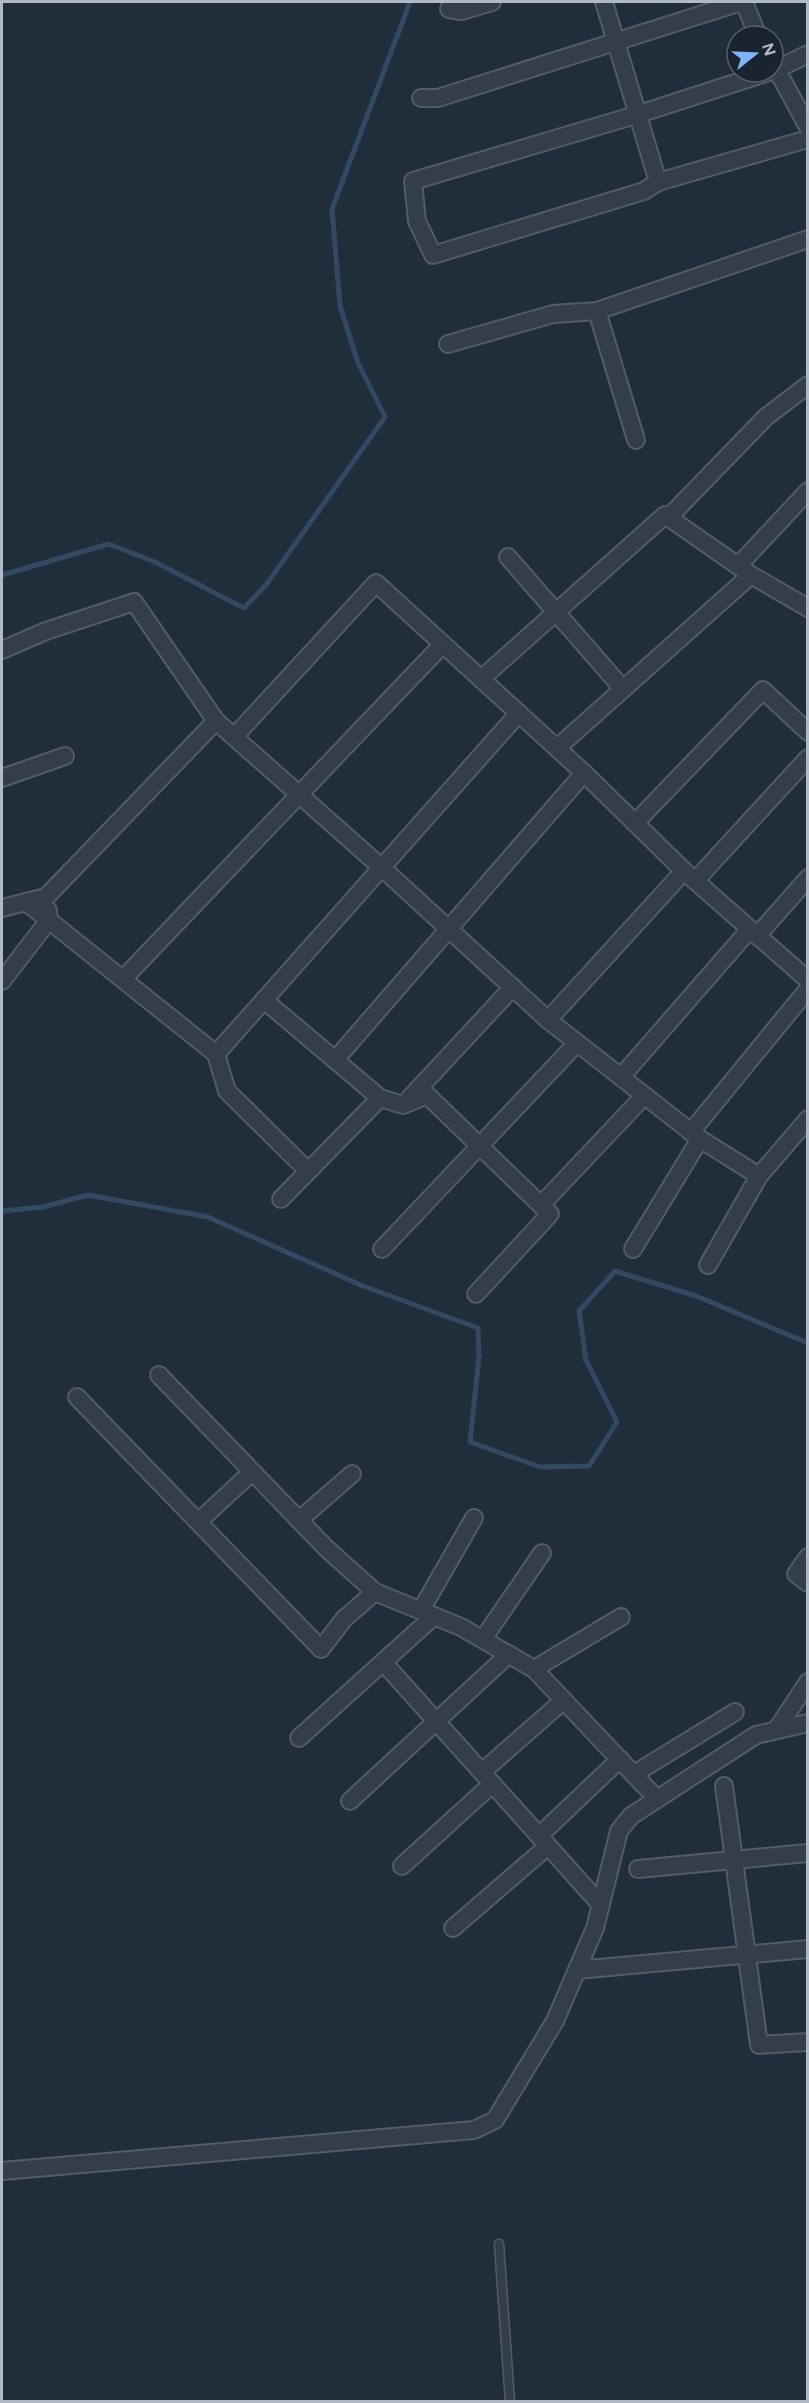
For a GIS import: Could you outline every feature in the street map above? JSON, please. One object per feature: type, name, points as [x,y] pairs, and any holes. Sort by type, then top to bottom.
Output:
[{"type":"street","points":[[449,9],[462,11],[492,2]]},
{"type":"street","points":[[604,2],[658,182]]},
{"type":"street","points":[[421,98],[438,98],[743,2],[753,24]]},
{"type":"street","points":[[785,64],[807,54]]},
{"type":"street","points":[[728,84],[639,114],[413,181],[417,221],[433,255],[644,191],[658,182],[807,139]]},
{"type":"street","points":[[782,84],[807,127]]},
{"type":"street","points":[[448,344],[553,314],[597,311],[807,239]]},
{"type":"street","points":[[597,311],[636,440]]},
{"type":"street","points":[[669,517],[766,417],[807,385]]},
{"type":"street","points":[[556,748],[623,689],[744,571],[807,491]]},
{"type":"street","points":[[481,679],[665,515],[744,571],[807,608]]},
{"type":"street","points":[[508,557],[623,689]]},
{"type":"street","points":[[234,737],[376,583],[584,773],[689,876],[807,980]]},
{"type":"street","points":[[2,650],[46,631],[134,602],[216,721],[449,928],[548,1020],[696,1136],[759,1176]]},
{"type":"street","points":[[123,979],[443,644]]},
{"type":"street","points":[[635,823],[763,690],[807,732]]},
{"type":"street","points":[[216,1054],[519,713]]},
{"type":"street","points":[[2,908],[46,897],[216,721]]},
{"type":"street","points":[[2,778],[65,756]]},
{"type":"street","points":[[548,1020],[807,758]]},
{"type":"street","points":[[335,1060],[584,773]]},
{"type":"street","points":[[621,1077],[754,932],[807,878]]},
{"type":"street","points":[[2,981],[49,921],[46,897]]},
{"type":"street","points":[[26,902],[216,1054],[227,1091],[308,1171]]},
{"type":"street","points":[[403,1105],[513,987]]},
{"type":"street","points":[[633,1249],[696,1136],[807,989]]},
{"type":"street","points":[[264,1000],[380,1098],[403,1105],[427,1095],[550,1214],[476,1294]]},
{"type":"street","points":[[382,1249],[577,1043]]},
{"type":"street","points":[[541,1205],[644,1095]]},
{"type":"street","points":[[281,1199],[380,1098]]},
{"type":"street","points":[[708,1264],[759,1176],[807,1119]]},
{"type":"street","points":[[159,1375],[327,1549],[375,1593],[461,1627],[534,1669],[657,1799]]},
{"type":"street","points":[[77,1397],[321,1649],[344,1619],[375,1593]]},
{"type":"street","points":[[198,1522],[252,1472]]},
{"type":"street","points":[[299,1520],[352,1474]]},
{"type":"street","points":[[298,1738],[383,1662],[427,1613],[474,1518]]},
{"type":"street","points":[[483,1639],[542,1553]]},
{"type":"street","points":[[807,1557],[796,1574],[807,1583]]},
{"type":"street","points":[[534,1669],[621,1617]]},
{"type":"street","points":[[350,1801],[509,1654]]},
{"type":"street","points":[[383,1662],[601,1905]]},
{"type":"street","points":[[777,1730],[807,1682]]},
{"type":"street","points":[[402,1866],[564,1700]]},
{"type":"street","points":[[634,1774],[735,1712]]},
{"type":"street","points":[[2,2171],[474,2130],[495,2121],[555,2021],[595,1928],[619,1831],[631,1816],[756,1735],[807,1723]]},
{"type":"street","points":[[453,1928],[543,1841],[620,1760]]},
{"type":"street","points":[[724,1786],[759,2045],[807,2042]]},
{"type":"street","points":[[639,1869],[807,1853]]},
{"type":"street","points":[[577,1970],[807,1949]]},
{"type":"lane","points":[[499,2244],[510,2402]]},
{"type":"waterway","points":[[2,575],[109,544],[155,562],[244,608],[266,585],[385,417],[358,363],[340,306],[332,209],[410,2]]},
{"type":"waterway","points":[[2,1211],[43,1207],[88,1195],[208,1217],[363,1286],[478,1328],[479,1357],[470,1442],[540,1467],[589,1466],[617,1422],[586,1360],[579,1311],[615,1271],[696,1296],[808,1343]]}]
